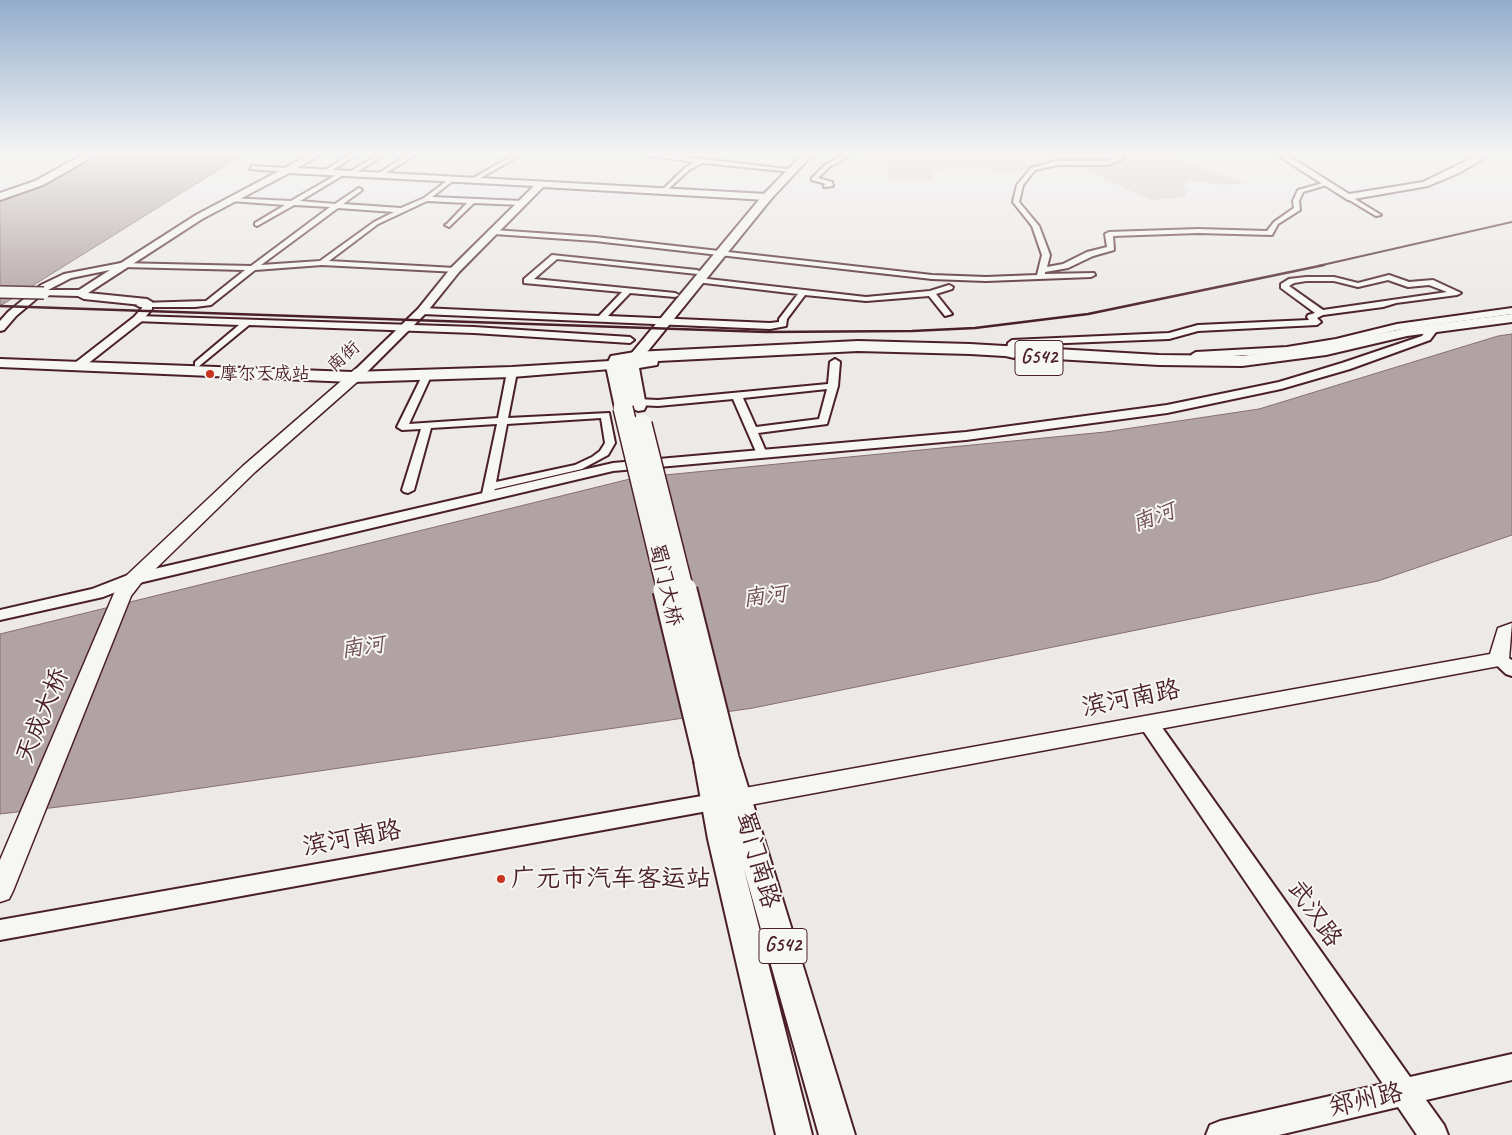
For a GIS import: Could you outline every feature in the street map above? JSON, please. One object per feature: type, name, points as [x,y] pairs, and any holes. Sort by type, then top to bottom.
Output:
[{"type":"highway","name":"G542","points":[[633,405],[624,361],[859,350],[1242,361],[1326,350],[1407,332],[1439,330],[1512,320]]},
{"type":"highway","name":"G542","points":[[1010,354],[1161,364],[1247,365],[1335,354],[1397,343],[1439,330]]},
{"type":"highway","name":"蜀门大桥","points":[[633,405],[717,760]]},
{"type":"highway","name":"蜀门南路","points":[[717,760],[794,1135]]},
{"type":"highway","name":"蜀门南路","points":[[726,800],[837,1135]]},
{"type":"main road","points":[[0,356],[75,362],[426,376],[512,372],[624,361],[664,321],[698,276],[755,208]]},
{"type":"main road","points":[[624,361],[630,340],[675,295],[698,276]]},
{"type":"main road","points":[[0,363],[198,364],[356,374],[624,361]]},
{"type":"main road","name":"南街","points":[[128,587],[248,469],[356,374]]},
{"type":"main road","name":"天成大桥","points":[[0,891],[128,587]]},
{"type":"main road","name":"滨河南路","points":[[726,800],[1149,724],[1506,665],[1505,633],[1512,630]]},
{"type":"street","points":[[0,292],[81,293],[216,208]]},
{"type":"street","points":[[257,224],[284,208]]},
{"type":"street","points":[[81,293],[84,296],[142,303],[195,306],[208,303],[333,208]]},
{"type":"street","points":[[367,208],[400,210]]},
{"type":"street","points":[[322,263],[376,223],[405,208]]},
{"type":"street","points":[[449,225],[465,208]]},
{"type":"street","name":"南街","points":[[356,374],[422,311],[456,270],[517,208]]},
{"type":"street","points":[[1021,208],[1035,226],[1046,255],[1041,274]]},
{"type":"street","points":[[1041,274],[1090,254],[1111,248],[1109,234],[1198,231],[1269,233],[1276,223],[1292,214],[1298,208]]},
{"type":"street","points":[[1366,208],[1378,215]]},
{"type":"street","points":[[494,232],[596,239],[932,277],[986,279],[1041,274],[1091,275]]},
{"type":"street","points":[[675,295],[600,289],[527,280],[555,257],[802,292],[866,299],[931,292],[949,287]]},
{"type":"street","points":[[0,328],[12,314],[45,288],[68,276],[123,265],[253,268],[322,263],[456,270]]},
{"type":"street","points":[[1253,320],[1310,317],[1321,313],[1457,293],[1430,282],[1408,285],[1389,277],[1358,285],[1334,279],[1292,281],[1284,286],[1321,313]]},
{"type":"street","points":[[602,318],[629,290]]},
{"type":"street","points":[[422,311],[756,326],[783,324],[784,319],[802,292]]},
{"type":"street","points":[[931,292],[948,314]]},
{"type":"street","points":[[75,362],[138,319],[147,309],[142,303]]},
{"type":"street","points":[[75,362],[135,313],[142,303]]},
{"type":"street","points":[[1196,355],[1287,350],[1336,342],[1397,328],[1512,312]]},
{"type":"street","points":[[0,319],[12,314]]},
{"type":"street","points":[[1010,354],[1012,343],[1169,336],[1198,328],[1317,322],[1310,317]]},
{"type":"street","points":[[138,319],[474,330],[630,340]]},
{"type":"street","points":[[198,364],[248,322]]},
{"type":"street","points":[[489,492],[612,467],[966,436],[1167,409],[1280,385],[1346,366],[1397,343]]},
{"type":"street","points":[[752,430],[823,422],[833,386],[835,362]]},
{"type":"street","points":[[489,492],[512,372]]},
{"type":"street","points":[[0,615],[128,587],[585,465],[601,456],[610,443],[605,415],[402,427],[426,376]]},
{"type":"street","points":[[633,405],[833,386]]},
{"type":"street","points":[[737,396],[762,454]]},
{"type":"street","points":[[408,490],[427,426]]},
{"type":"street","name":"武汉路","points":[[1149,724],[1403,1093],[1434,1135]]},
{"type":"street","name":"滨河南路","points":[[0,930],[726,800]]},
{"type":"street","name":"郑州路","points":[[1220,1135],[1512,1067]]},
{"type":"water","points":[[0,208],[157,208],[0,306]]},
{"type":"water","name":"南河","points":[[1512,334],[1512,535],[1378,581],[753,708],[133,798],[0,814],[0,634],[634,478],[1105,432],[1259,409],[1498,336]]},
{"type":"railway","points":[[1318,266],[1512,222]]},
{"type":"railway","points":[[0,306],[766,332],[912,331],[975,328],[1088,314],[1324,265]]},
{"type":"place","name":"摩尔天成站","points":[[210,374]]},
{"type":"place","name":"广元市汽车客运站","points":[[501,879]]}]
